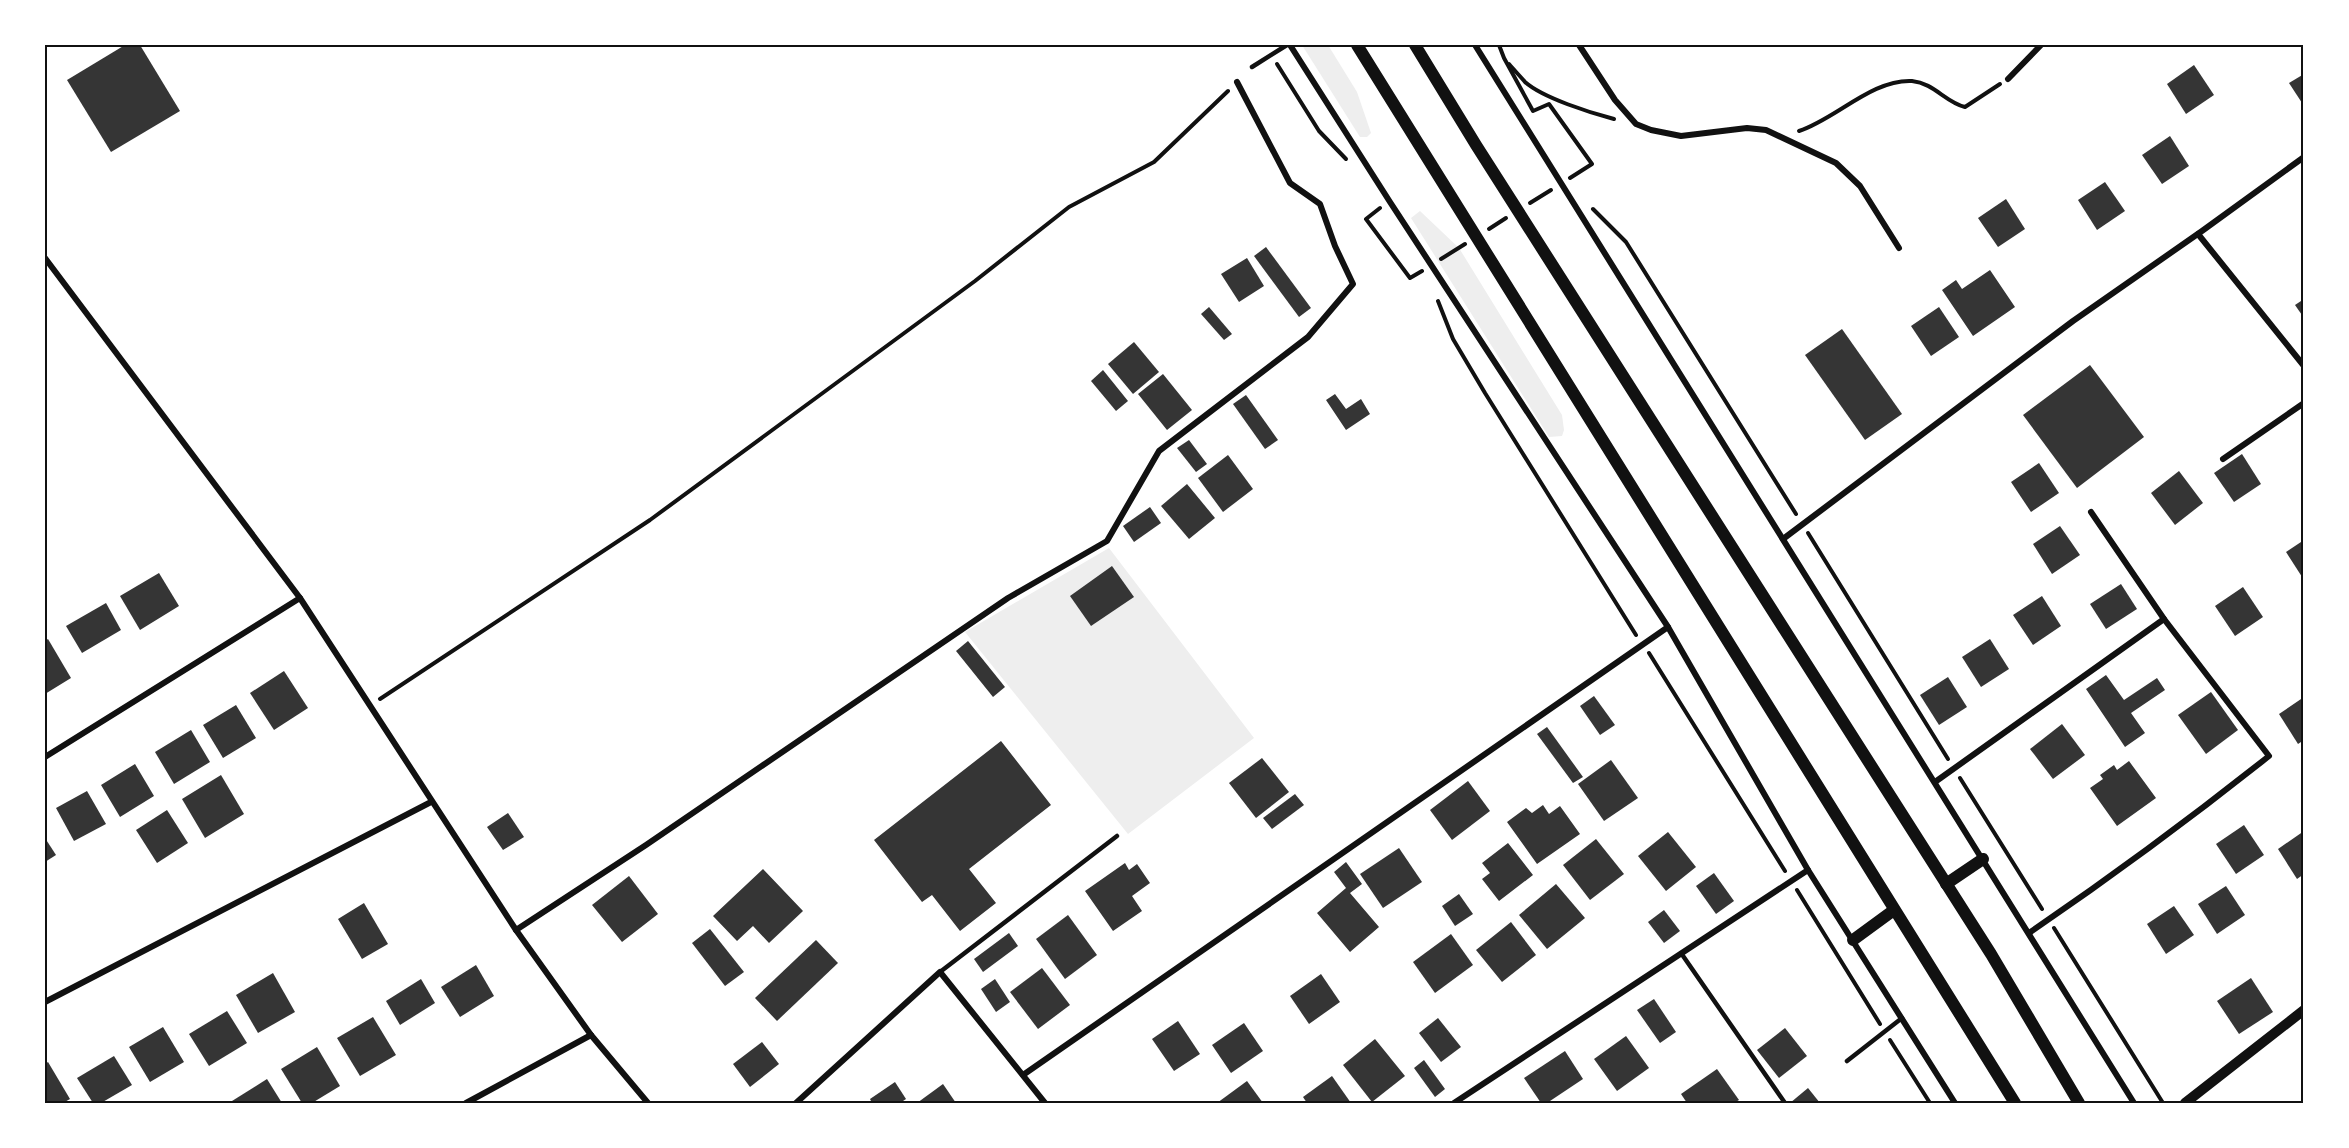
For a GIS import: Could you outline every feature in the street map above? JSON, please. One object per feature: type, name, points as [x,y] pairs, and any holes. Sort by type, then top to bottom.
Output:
[{"type":"main road","points":[[1357,45],[2015,1103]]},
{"type":"main road","points":[[1414,45],[1991,954],[2079,1103]]},
{"type":"main road","points":[[1946,884],[1983,859]]},
{"type":"main road","points":[[1853,940],[1894,910]]},
{"type":"street","points":[[1288,45],[1668,627],[1808,870],[1955,1103]]},
{"type":"street","points":[[1475,45],[2134,1103]]},
{"type":"street","points":[[1580,45],[1615,100],[1635,124],[1681,136],[1747,128],[1766,130],[1836,163],[1860,186],[1899,249]]},
{"type":"street","points":[[2008,79],[2041,45]]},
{"type":"street","points":[[516,930],[646,845],[1008,598],[1107,541],[1159,451],[1308,337],[1353,284],[1335,246],[1320,204],[1290,183],[1237,82]]},
{"type":"street","points":[[1783,539],[2073,321],[2304,157]]},
{"type":"street","points":[[2198,234],[2304,366]]},
{"type":"street","points":[[45,258],[300,598],[516,930],[591,1035],[648,1103]]},
{"type":"street","points":[[2223,459],[2304,403]]},
{"type":"street","points":[[2029,933],[2178,827],[2269,756],[2164,619],[2091,512]]},
{"type":"street","points":[[45,757],[300,598]]},
{"type":"street","points":[[1935,782],[2164,619]]},
{"type":"street","points":[[1023,1075],[1668,627]]},
{"type":"street","points":[[45,1002],[431,802]]},
{"type":"street","points":[[1454,1103],[1808,870]]},
{"type":"street","points":[[796,1103],[940,972],[1045,1103]]},
{"type":"street","points":[[2185,1103],[2304,1010]]},
{"type":"street","points":[[466,1103],[591,1035]]},
{"type":"lane","points":[[1252,67],[1288,45]]},
{"type":"lane","points":[[940,972],[1117,836]]},
{"type":"lane","points":[[1681,952],[1785,1103]]},
{"type":"lane","points":[[1847,1061],[1902,1018]]},
{"type":"path","points":[[1500,45],[1504,58],[1539,121]]},
{"type":"path","points":[[1271,54],[1319,131],[1347,161]]},
{"type":"path","points":[[1504,58],[1526,82],[1538,90],[1586,112],[1635,124]]},
{"type":"path","points":[[1781,136],[1806,128],[1839,111],[1861,96],[1892,84],[1912,81],[1928,85],[1956,105],[1965,107],[2008,79]]},
{"type":"path","points":[[369,706],[650,520],[975,281],[1069,207],[1154,162],[1237,82]]},
{"type":"path","points":[[1533,111],[1549,104],[1592,164],[1562,183]]},
{"type":"path","points":[[1568,169],[1574,178]]},
{"type":"path","points":[[1521,208],[1551,189]]},
{"type":"path","points":[[1375,201],[1386,218]]},
{"type":"path","points":[[1592,207],[1626,242],[2163,1103]]},
{"type":"path","points":[[1380,208],[1366,219],[1410,278],[1471,240]]},
{"type":"path","points":[[1481,234],[1511,215]]},
{"type":"path","points":[[1417,265],[1423,275]]},
{"type":"path","points":[[1435,294],[1453,339],[1485,393],[1930,1103]]},
{"type":"shaded area","points":[[1302,45],[1328,45],[1357,92],[1371,133],[1367,137],[1360,137]]},
{"type":"shaded area","points":[[1420,211],[1459,248],[1562,415],[1564,430],[1562,436],[1549,437],[1411,218]]},
{"type":"shaded area","points":[[1109,548],[1254,738],[1128,834],[965,632]]},
{"type":"building","points":[[125,45],[140,45],[180,111],[111,152],[67,80]]},
{"type":"building","points":[[2194,65],[2214,95],[2186,114],[2167,84]]},
{"type":"building","points":[[2304,74],[2304,106],[2289,83]]},
{"type":"building","points":[[2170,136],[2189,166],[2162,184],[2142,155]]},
{"type":"building","points":[[2105,182],[2125,211],[2097,230],[2078,200]]},
{"type":"building","points":[[2006,199],[2025,229],[1998,247],[1978,218]]},
{"type":"building","points":[[1266,247],[1311,308],[1299,317],[1254,256]]},
{"type":"building","points":[[1247,258],[1264,286],[1239,302],[1221,274]]},
{"type":"building","points":[[1990,270],[2015,307],[1973,336],[1942,290],[1956,280],[1962,289]]},
{"type":"building","points":[[2304,299],[2304,318],[2295,305]]},
{"type":"building","points":[[1209,307],[1232,334],[1224,340],[1201,314]]},
{"type":"building","points":[[1939,307],[1959,337],[1931,356],[1911,326]]},
{"type":"building","points":[[1842,329],[1902,414],[1865,440],[1805,355]]},
{"type":"building","points":[[1134,342],[1159,372],[1133,394],[1108,364]]},
{"type":"building","points":[[2090,365],[2144,437],[2077,488],[2023,415]]},
{"type":"building","points":[[1103,370],[1128,401],[1116,411],[1091,381]]},
{"type":"building","points":[[1163,374],[1192,410],[1167,430],[1138,394]]},
{"type":"building","points":[[1335,394],[1346,409],[1361,399],[1370,414],[1346,430],[1326,400]]},
{"type":"building","points":[[1246,395],[1278,440],[1265,449],[1233,404]]},
{"type":"building","points":[[1189,440],[1207,464],[1196,472],[1177,448]]},
{"type":"building","points":[[2242,454],[2261,484],[2234,502],[2214,473]]},
{"type":"building","points":[[1228,455],[1253,489],[1223,512],[1198,478]]},
{"type":"building","points":[[2039,463],[2059,493],[2031,512],[2011,482]]},
{"type":"building","points":[[2179,471],[2203,503],[2175,525],[2151,493]]},
{"type":"building","points":[[1187,484],[1215,518],[1189,539],[1161,506]]},
{"type":"building","points":[[1150,507],[1161,523],[1134,542],[1123,526]]},
{"type":"building","points":[[2060,526],[2080,555],[2052,574],[2033,544]]},
{"type":"building","points":[[2304,540],[2304,580],[2286,552]]},
{"type":"building","points":[[1112,566],[1134,597],[1091,626],[1070,596]]},
{"type":"building","points":[[159,573],[179,606],[140,630],[120,596]]},
{"type":"building","points":[[2121,584],[2137,609],[2106,629],[2090,604]]},
{"type":"building","points":[[2243,587],[2263,617],[2235,636],[2215,606]]},
{"type":"building","points":[[2042,596],[2061,626],[2033,645],[2013,615]]},
{"type":"building","points":[[106,603],[121,630],[82,653],[66,626]]},
{"type":"building","points":[[48,639],[71,678],[45,694],[45,641]]},
{"type":"building","points":[[1990,639],[2009,669],[1981,687],[1962,657]]},
{"type":"building","points":[[968,641],[1005,687],[993,697],[956,651]]},
{"type":"building","points":[[284,671],[308,708],[274,730],[250,693]]},
{"type":"building","points":[[2106,675],[2124,700],[2157,678],[2165,690],[2131,713],[2145,733],[2125,747],[2086,689]]},
{"type":"building","points":[[1948,677],[1967,707],[1939,725],[1920,695]]},
{"type":"building","points":[[2211,692],[2238,730],[2206,754],[2178,715]]},
{"type":"building","points":[[1594,696],[1615,725],[1600,735],[1580,706]]},
{"type":"building","points":[[2304,697],[2304,740],[2298,744],[2279,714]]},
{"type":"building","points":[[236,705],[256,738],[223,758],[203,725]]},
{"type":"building","points":[[2062,724],[2085,755],[2053,779],[2030,749]]},
{"type":"building","points":[[1547,727],[1583,777],[1573,783],[1537,734]]},
{"type":"building","points":[[191,730],[210,762],[174,784],[155,752]]},
{"type":"building","points":[[1001,741],[1051,805],[969,869],[996,903],[960,931],[932,895],[922,902],[874,840]]},
{"type":"building","points":[[1262,758],[1289,792],[1256,818],[1229,783]]},
{"type":"building","points":[[1611,760],[1638,798],[1604,821],[1578,784]]},
{"type":"building","points":[[2129,761],[2156,798],[2117,826],[2090,788],[2103,779],[2100,775],[2114,765],[2117,770]]},
{"type":"building","points":[[135,764],[154,796],[120,817],[101,785]]},
{"type":"building","points":[[221,775],[244,814],[205,838],[182,799]]},
{"type":"building","points":[[1468,781],[1490,811],[1452,840],[1430,810]]},
{"type":"building","points":[[87,791],[106,824],[74,841],[56,808]]},
{"type":"building","points":[[1295,794],[1304,805],[1272,829],[1263,818]]},
{"type":"building","points":[[1543,805],[1549,814],[1560,806],[1580,834],[1537,864],[1507,822],[1526,808],[1532,813]]},
{"type":"building","points":[[167,810],[188,843],[157,863],[136,830]]},
{"type":"building","points":[[508,813],[524,837],[503,850],[487,827]]},
{"type":"building","points":[[2244,825],[2264,855],[2236,874],[2216,844]]},
{"type":"building","points":[[2304,831],[2304,874],[2297,879],[2278,849]]},
{"type":"building","points":[[1668,832],[1696,867],[1666,891],[1638,856]]},
{"type":"building","points":[[45,838],[56,855],[45,862]]},
{"type":"building","points":[[1596,839],[1624,874],[1590,900],[1563,865]]},
{"type":"building","points":[[1508,843],[1533,875],[1499,901],[1482,879],[1490,873],[1482,863]]},
{"type":"building","points":[[1399,848],[1422,882],[1383,908],[1360,874]]},
{"type":"building","points":[[1346,862],[1362,884],[1350,893],[1379,927],[1350,952],[1317,913],[1346,888],[1334,872]]},
{"type":"building","points":[[1125,863],[1129,870],[1137,864],[1150,883],[1132,896],[1142,911],[1113,931],[1085,891]]},
{"type":"building","points":[[763,869],[803,911],[769,943],[753,926],[737,941],[713,916]]},
{"type":"building","points":[[1714,873],[1734,901],[1716,914],[1696,886]]},
{"type":"building","points":[[629,876],[658,914],[622,942],[592,905]]},
{"type":"building","points":[[1556,884],[1585,918],[1547,949],[1519,915]]},
{"type":"building","points":[[2226,886],[2245,915],[2217,934],[2198,904]]},
{"type":"building","points":[[1459,894],[1473,914],[1455,926],[1442,906]]},
{"type":"building","points":[[364,903],[388,944],[362,959],[338,919]]},
{"type":"building","points":[[2174,906],[2194,935],[2166,954],[2147,924]]},
{"type":"building","points":[[1664,910],[1680,931],[1664,943],[1648,922]]},
{"type":"building","points":[[1068,915],[1097,955],[1065,979],[1036,939]]},
{"type":"building","points":[[1511,922],[1536,955],[1502,982],[1476,950]]},
{"type":"building","points":[[710,929],[744,972],[725,986],[692,943]]},
{"type":"building","points":[[1009,933],[1018,946],[983,972],[974,959]]},
{"type":"building","points":[[1451,934],[1473,965],[1435,993],[1413,962]]},
{"type":"building","points":[[816,940],[838,963],[777,1021],[755,998]]},
{"type":"building","points":[[476,965],[494,996],[460,1017],[441,987]]},
{"type":"building","points":[[1042,968],[1070,1005],[1038,1029],[1010,992]]},
{"type":"building","points":[[273,973],[295,1012],[258,1033],[236,995]]},
{"type":"building","points":[[1321,974],[1340,1002],[1309,1024],[1290,996]]},
{"type":"building","points":[[2251,978],[2273,1012],[2239,1034],[2217,1001]]},
{"type":"building","points":[[421,979],[435,1003],[400,1025],[386,1001]]},
{"type":"building","points":[[995,979],[1010,1002],[996,1012],[981,989]]},
{"type":"building","points":[[1654,999],[1676,1032],[1660,1043],[1637,1010]]},
{"type":"building","points":[[227,1011],[247,1043],[209,1066],[189,1034]]},
{"type":"building","points":[[373,1017],[396,1055],[360,1076],[337,1038]]},
{"type":"building","points":[[1438,1018],[1461,1047],[1441,1062],[1419,1033]]},
{"type":"building","points":[[1178,1021],[1200,1054],[1174,1071],[1152,1039]]},
{"type":"building","points":[[1244,1023],[1263,1051],[1231,1073],[1212,1045]]},
{"type":"building","points":[[163,1027],[184,1062],[150,1082],[129,1047]]},
{"type":"building","points":[[1785,1028],[1807,1056],[1779,1078],[1757,1050]]},
{"type":"building","points":[[1626,1036],[1649,1068],[1617,1091],[1594,1059]]},
{"type":"building","points":[[1375,1039],[1405,1076],[1372,1102],[1343,1065]]},
{"type":"building","points":[[762,1042],[779,1064],[750,1087],[733,1064]]},
{"type":"building","points":[[317,1047],[340,1086],[312,1103],[302,1103],[281,1069]]},
{"type":"building","points":[[1565,1051],[1583,1079],[1547,1103],[1541,1103],[1524,1078]]},
{"type":"building","points":[[114,1056],[132,1085],[101,1103],[93,1103],[77,1078]]},
{"type":"building","points":[[1424,1060],[1445,1089],[1435,1097],[1414,1068]]},
{"type":"building","points":[[48,1062],[70,1099],[63,1103],[45,1103],[45,1064]]},
{"type":"building","points":[[1717,1069],[1739,1100],[1734,1103],[1687,1103],[1681,1094]]},
{"type":"building","points":[[1332,1076],[1351,1103],[1307,1103],[1303,1097]]},
{"type":"building","points":[[267,1079],[282,1103],[234,1103],[232,1101]]},
{"type":"building","points":[[1247,1081],[1263,1103],[1217,1103]]},
{"type":"building","points":[[895,1082],[906,1099],[900,1103],[872,1103],[870,1099]]},
{"type":"building","points":[[943,1084],[956,1103],[917,1103]]},
{"type":"building","points":[[1808,1088],[1820,1103],[1790,1103]]}]
